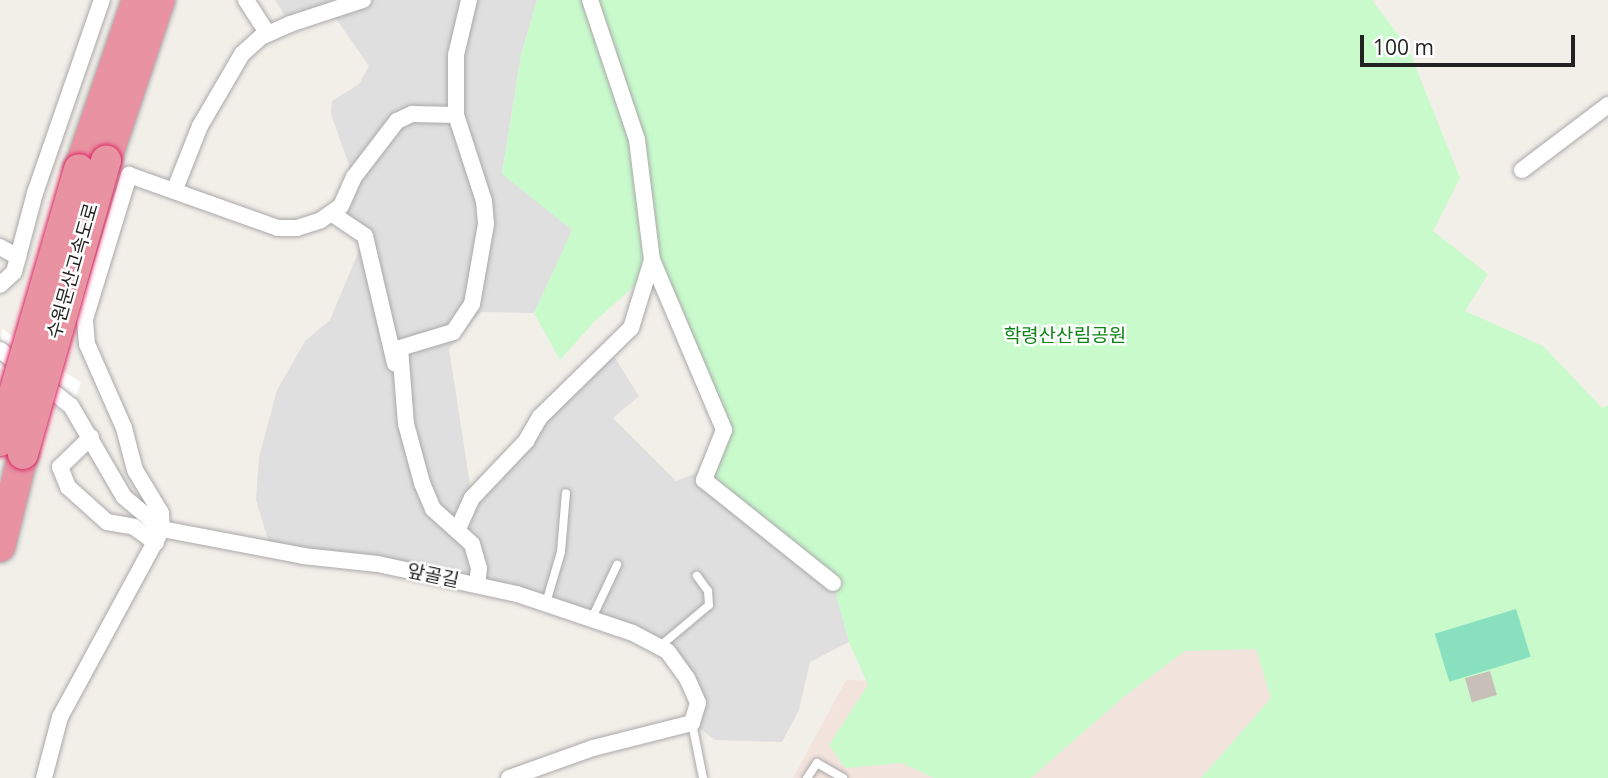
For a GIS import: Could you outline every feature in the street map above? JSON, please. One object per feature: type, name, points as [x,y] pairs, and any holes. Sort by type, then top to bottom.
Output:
[{"type":"highway","name":"수원문산고속도로","points":[[0,547],[12,447],[137,0]]},
{"type":"highway","name":"수원문산고속도로","points":[[92,165],[160,0]]},
{"type":"street","points":[[0,285],[14,271],[35,192],[102,0]]},
{"type":"street","points":[[246,0],[268,34]]},
{"type":"street","points":[[175,190],[200,126],[242,54],[268,34],[363,0]]},
{"type":"street","points":[[402,395],[400,348],[453,332],[472,304],[486,224],[484,201],[456,115],[456,55],[469,0]]},
{"type":"street","points":[[590,0],[637,140],[652,260],[724,429],[704,480],[834,583]]},
{"type":"street","points":[[1522,170],[1608,105]]},
{"type":"street","points":[[44,778],[60,717],[159,536],[161,513],[135,470],[124,428],[90,359],[85,319],[129,175],[278,228],[298,228],[341,206],[379,139],[397,121],[412,114],[456,115]]},
{"type":"street","points":[[331,213],[365,236],[422,483],[433,509],[472,544],[479,568],[477,585]]},
{"type":"street","points":[[0,247],[18,257]]},
{"type":"street","points":[[458,529],[472,498],[526,441],[540,417],[631,328],[652,260]]},
{"type":"street","points":[[0,350],[71,407],[124,497],[159,536]]},
{"type":"street","points":[[91,437],[60,467],[68,487],[107,522],[134,527],[159,536]]},
{"type":"street","name":"앞골길","points":[[159,536],[477,585],[592,618],[659,647],[687,678],[698,703],[692,723]]},
{"type":"street","points":[[509,778],[593,748],[692,723]]},
{"type":"lane","points":[[546,603],[561,552],[566,493]]},
{"type":"lane","points":[[592,618],[617,565]]},
{"type":"lane","points":[[659,647],[709,604],[708,591],[697,576]]},
{"type":"lane","points":[[692,723],[703,778]]},
{"type":"lane","points":[[807,778],[817,763],[843,778]]},
{"type":"shaded area","points":[[275,0],[537,0],[521,55],[502,173],[573,230],[534,313],[481,312],[449,349],[472,497],[610,350],[639,396],[613,418],[676,481],[699,472],[833,583],[849,642],[810,662],[799,710],[782,742],[715,740],[692,723],[698,703],[668,652],[517,594],[271,550],[256,500],[259,457],[277,390],[305,341],[330,320],[365,236],[331,213],[353,177],[331,114],[332,101],[359,84],[369,66],[332,13],[290,24]]},
{"type":"shaded area","points":[[1320,602],[1244,778],[793,778],[846,680],[874,681]]},
{"type":"green space","name":"학령산산림공원","points":[[537,0],[1372,0],[1408,48],[1460,178],[1433,231],[1488,274],[1465,311],[1543,346],[1602,408],[1608,405],[1608,778],[1201,778],[1271,698],[1256,649],[1185,651],[1126,695],[1031,778],[934,778],[902,763],[845,768],[829,745],[868,685],[849,642],[833,583],[704,480],[724,429],[651,271],[594,322],[560,360],[534,313],[572,230],[502,174],[521,55]]},
{"type":"green space","points":[[1516,609],[1531,657],[1449,682],[1435,634]]},
{"type":"pier","points":[[2,329],[81,383],[68,416],[0,367]]},
{"type":"building","points":[[1490,671],[1497,695],[1472,702],[1465,678]]}]
